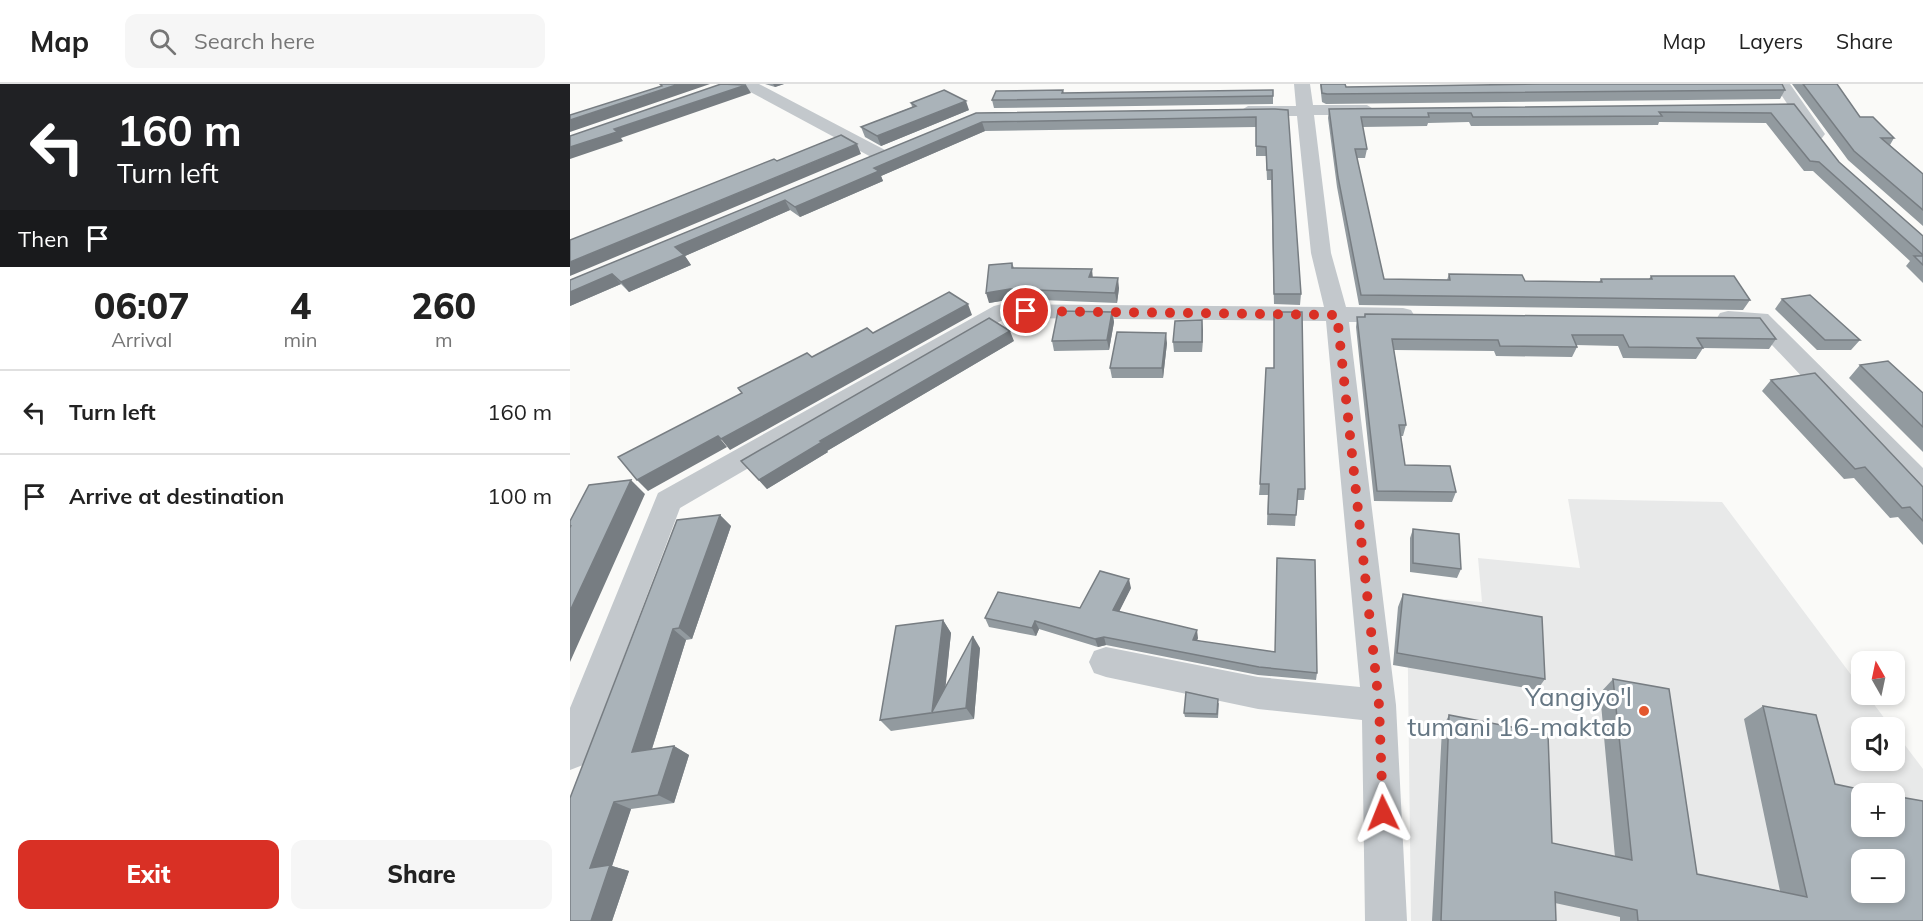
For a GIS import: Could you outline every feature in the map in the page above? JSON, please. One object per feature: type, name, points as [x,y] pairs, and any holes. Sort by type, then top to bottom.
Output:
[{"type":"street","points":[[747,84],[879,154]]},
{"type":"street","points":[[1782,84],[1794,106],[1827,149]]},
{"type":"street","points":[[1303,97],[1321,253],[1337,315],[1379,705],[1386,921]]},
{"type":"street","points":[[1233,111],[1303,97],[1388,110]]},
{"type":"street","points":[[1771,106],[1794,106]]},
{"type":"street","points":[[857,164],[900,145]]},
{"type":"street","points":[[570,752],[668,501],[1002,311],[1431,315]]},
{"type":"street","points":[[1701,318],[1760,319],[1923,486]]},
{"type":"street","points":[[1106,662],[1258,693],[1379,705]]},
{"type":"shaded area","name":"Yangiyo'l tumani 16-maktab","points":[[1568,499],[1722,502],[1851,675],[1851,705],[1874,705],[1884,717],[1851,717],[1851,771],[1905,771],[1905,745],[1923,769],[1923,921],[1411,921],[1407,596],[1482,602],[1478,558],[1580,568]]},
{"type":"building","points":[[660,84],[679,84],[570,120],[570,115],[662,86]]},
{"type":"building","points":[[721,84],[746,85],[614,129],[617,132],[570,147],[570,136]]},
{"type":"building","points":[[1321,84],[1345,84],[1346,87],[1782,84],[1785,90],[1327,94],[1322,93]]},
{"type":"building","points":[[1803,84],[1837,84],[1860,117],[1873,117],[1894,138],[1881,138],[1923,174],[1923,210],[1854,151]]},
{"type":"building","points":[[944,90],[966,101],[877,136],[861,127],[916,106],[911,103]]},
{"type":"building","points":[[1063,90],[1062,93],[1273,90],[1273,96],[992,100],[996,91]]},
{"type":"building","points":[[1794,104],[1839,162],[1923,236],[1923,255],[1819,162],[1810,161],[1771,113],[1659,112],[1662,116],[1473,117],[1471,113],[1428,113],[1429,117],[1361,117],[1367,149],[1355,149],[1384,279],[1450,280],[1449,274],[1522,275],[1525,281],[1602,282],[1601,279],[1652,279],[1651,276],[1734,276],[1750,300],[1361,295],[1338,177],[1329,109]]},
{"type":"building","points":[[1288,110],[1301,294],[1274,294],[1272,170],[1267,170],[1266,147],[1256,146],[1256,117],[982,122],[874,168],[879,171],[795,207],[785,200],[675,247],[684,255],[621,282],[612,274],[570,292],[570,280],[976,113]]},
{"type":"building","points":[[841,135],[857,144],[570,262],[570,240],[774,159],[777,161]]},
{"type":"building","points":[[1914,256],[1923,256],[1923,265]]},
{"type":"building","points":[[1012,263],[1012,268],[1092,269],[1089,277],[1118,278],[1115,293],[1010,289],[986,293],[989,265]]},
{"type":"building","points":[[949,292],[968,304],[721,439],[718,436],[637,480],[618,457],[742,393],[738,388],[807,353],[812,357],[867,328],[873,333]]},
{"type":"building","points":[[1810,295],[1860,340],[1825,340],[1782,299]]},
{"type":"building","points":[[1058,311],[1112,312],[1107,340],[1052,341]]},
{"type":"building","points":[[1274,312],[1302,312],[1305,489],[1298,489],[1296,515],[1268,514],[1269,484],[1260,484],[1266,368],[1274,368]]},
{"type":"building","points":[[1365,314],[1760,318],[1776,339],[1697,338],[1703,348],[1629,347],[1623,335],[1572,335],[1577,347],[1500,346],[1498,340],[1392,339],[1406,425],[1399,425],[1405,465],[1450,466],[1456,492],[1377,491],[1357,317],[1365,317]]},
{"type":"building","points":[[989,318],[1010,331],[820,441],[822,442],[759,480],[741,461]]},
{"type":"building","points":[[1202,320],[1202,342],[1173,342],[1175,321]]},
{"type":"building","points":[[1117,332],[1166,333],[1162,368],[1110,368]]},
{"type":"building","points":[[1888,361],[1923,393],[1923,427],[1860,365]]},
{"type":"building","points":[[1815,373],[1923,487],[1923,521],[1910,507],[1902,508],[1865,467],[1855,469],[1771,380]]},
{"type":"building","points":[[631,480],[570,611],[570,521],[589,485]]},
{"type":"building","points":[[720,515],[679,628],[673,629],[632,752],[674,746],[658,795],[614,802],[590,868],[610,865],[591,921],[570,921],[570,798],[677,520]]},
{"type":"building","points":[[1413,529],[1459,534],[1461,569],[1413,563]]},
{"type":"building","points":[[1277,558],[1315,560],[1317,673],[1259,667],[1104,637],[1095,639],[1035,621],[1032,628],[985,618],[998,592],[1080,608],[1100,571],[1129,579],[1113,610],[1197,630],[1193,640],[1275,652]]},
{"type":"building","points":[[1403,594],[1542,617],[1545,679],[1397,653]]},
{"type":"building","points":[[943,620],[932,712],[973,636],[966,708],[880,720],[896,626]]},
{"type":"building","points":[[1613,679],[1669,689],[1697,874],[1807,897],[1763,706],[1816,715],[1835,784],[1851,787],[1851,837],[1905,837],[1905,798],[1923,801],[1923,921],[1638,921],[1637,910],[1555,892],[1556,921],[1441,921],[1449,715],[1548,734],[1552,843],[1632,860]]},
{"type":"building","points":[[1186,692],[1218,699],[1217,714],[1184,713]]},
{"type":"place","name":"Yangiyo'l tumani 16-maktab","points":[[1644,711]]},
{"type":"route","points":[[1026,311],[1337,315],[1379,705],[1383,813]]}]
